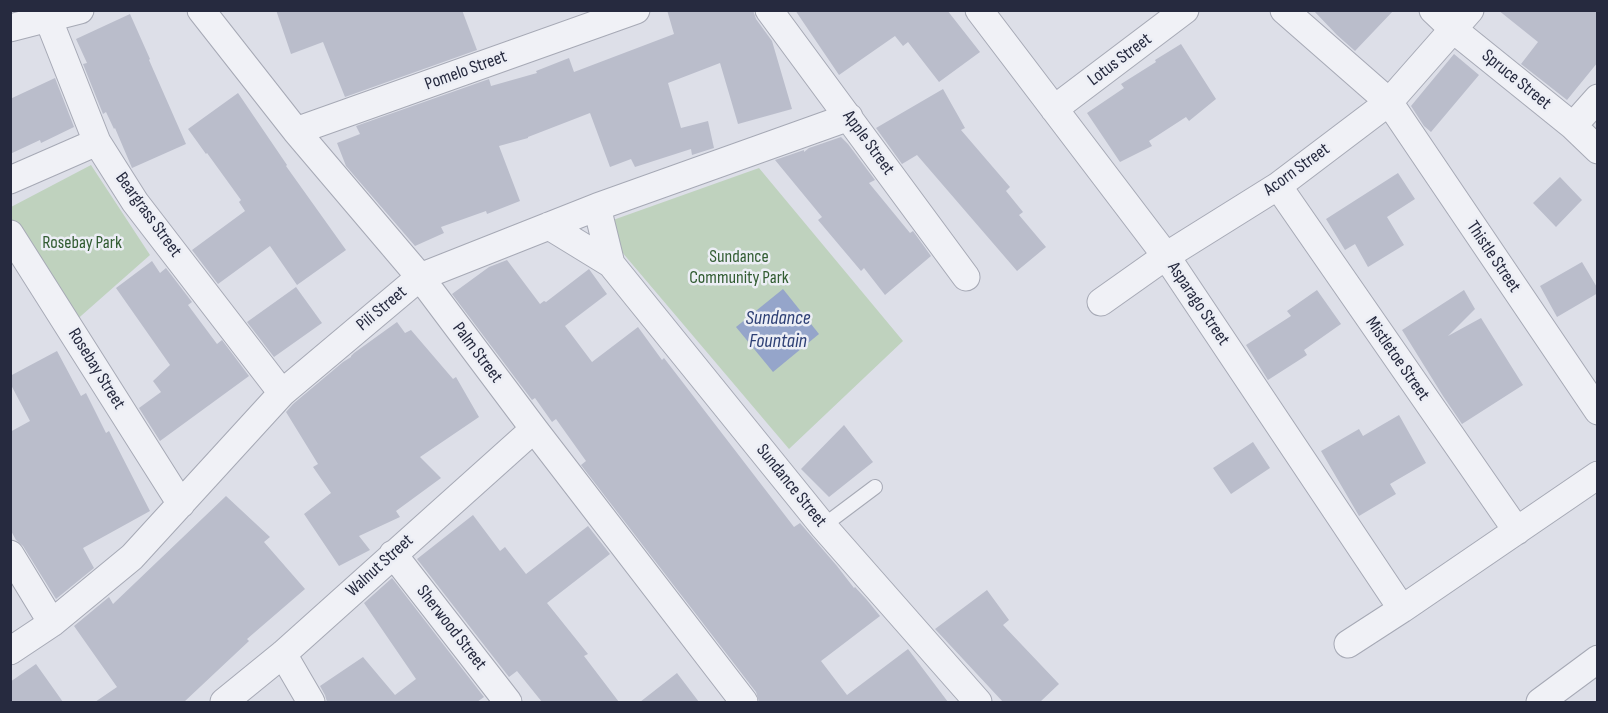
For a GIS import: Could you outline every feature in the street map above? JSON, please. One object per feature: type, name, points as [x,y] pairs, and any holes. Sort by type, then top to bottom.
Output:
[{"type":"street","points":[[10,28],[80,10]]},
{"type":"street","name":"Palm Street","points":[[201,10],[296,131],[420,277],[744,702]]},
{"type":"street","name":"Pomelo Street","points":[[296,131],[636,10]]},
{"type":"street","name":"Apple Street","points":[[769,10],[966,278]]},
{"type":"street","name":"Asparago Street","points":[[979,10],[1166,256],[1402,609]]},
{"type":"street","name":"Lotus Street","points":[[1054,109],[1185,10]]},
{"type":"street","points":[[1284,10],[1389,102]]},
{"type":"street","name":"Spruce Street","points":[[1433,10],[1462,20],[1598,150]]},
{"type":"street","name":"Beargrass Street","points":[[48,18],[97,142],[135,202],[282,393]]},
{"type":"street","name":"Acorn Street","points":[[1101,302],[1166,256],[1278,186],[1389,102],[1462,20]]},
{"type":"street","points":[[1573,126],[1598,98]]},
{"type":"street","name":"Thistle Street","points":[[1389,102],[1598,411]]},
{"type":"street","name":"Pili Street","points":[[10,651],[52,623],[132,557],[282,393],[420,277],[597,207],[849,117]]},
{"type":"street","points":[[10,180],[97,142]]},
{"type":"street","name":"Mistletoe Street","points":[[1278,186],[1517,531]]},
{"type":"street","points":[[597,207],[611,264]]},
{"type":"street","points":[[549,226],[611,264]]},
{"type":"street","name":"Rosebay Street","points":[[10,234],[181,504]]},
{"type":"street","name":"Sundance Street","points":[[611,264],[822,526],[978,702]]},
{"type":"street","name":"Walnut Street","points":[[224,702],[283,654],[534,429]]},
{"type":"street","points":[[1348,644],[1598,475]]},
{"type":"street","points":[[10,554],[52,623]]},
{"type":"street","name":"Sherwood Street","points":[[393,554],[508,702]]},
{"type":"street","points":[[283,654],[311,702]]},
{"type":"street","points":[[1540,702],[1598,659]]},
{"type":"lane","points":[[822,526],[875,487]]},
{"type":"green space","name":"Rosebay Park","points":[[91,165],[150,255],[73,323],[11,225],[11,207]]},
{"type":"green space","name":"Sundance Community Park","points":[[759,168],[903,341],[789,449],[599,225]]},
{"type":"water","name":"Sundance Fountain","points":[[783,289],[819,334],[773,372],[736,327]]},
{"type":"building","points":[[276,10],[462,10],[477,50],[345,97],[323,42],[291,54]]},
{"type":"building","points":[[667,10],[753,10],[756,19],[772,41],[792,109],[738,124],[720,63],[668,83],[681,128],[708,121],[714,148],[692,155],[691,149],[635,167],[631,159],[610,167],[590,113],[528,138],[499,146],[520,201],[487,214],[486,211],[441,227],[444,233],[415,246],[346,166],[337,143],[360,134],[356,126],[489,79],[491,86],[537,73],[536,71],[569,58],[574,72],[674,34]]},
{"type":"building","points":[[795,10],[947,10],[980,52],[939,82],[908,42],[903,46],[895,36],[839,75]]},
{"type":"building","points":[[1313,10],[1394,10],[1355,51]]},
{"type":"building","points":[[1498,10],[1598,10],[1598,62],[1567,100],[1521,64],[1538,42]]},
{"type":"building","points":[[130,14],[186,144],[132,168],[115,128],[106,112],[103,114],[83,64],[87,63],[76,39]]},
{"type":"building","points":[[1181,44],[1216,99],[1189,121],[1186,117],[1149,141],[1152,146],[1120,162],[1087,113],[1124,88],[1121,84]]},
{"type":"building","points":[[1454,54],[1479,75],[1431,132],[1424,126],[1411,106]]},
{"type":"building","points":[[55,78],[74,127],[41,143],[40,140],[10,154],[10,99]]},
{"type":"building","points":[[943,89],[965,128],[961,130],[1010,187],[1006,191],[1023,212],[1019,215],[1046,247],[1017,271],[917,155],[902,164],[876,128]]},
{"type":"building","points":[[238,93],[286,166],[346,250],[297,285],[270,246],[218,284],[192,250],[245,211],[239,202],[241,200],[188,129]]},
{"type":"building","points":[[841,137],[875,180],[869,183],[910,233],[913,231],[931,256],[885,295],[864,268],[861,271],[818,220],[822,217],[775,160],[804,150],[804,152],[809,148]]},
{"type":"building","points":[[1398,173],[1415,199],[1387,217],[1404,245],[1368,267],[1355,244],[1345,250],[1326,219]]},
{"type":"building","points":[[1560,177],[1582,200],[1556,227],[1533,203]]},
{"type":"building","points":[[507,260],[540,304],[546,302],[589,269],[607,294],[565,326],[592,362],[638,327],[794,527],[800,523],[880,616],[821,661],[847,695],[908,649],[948,702],[759,702],[756,692],[581,465],[586,461],[556,419],[552,422],[535,398],[532,400],[452,294],[489,267]]},
{"type":"building","points":[[152,261],[160,273],[166,268],[192,302],[188,305],[217,344],[222,340],[249,376],[160,441],[139,408],[161,392],[153,381],[170,365],[116,288]]},
{"type":"building","points":[[1582,262],[1598,289],[1598,293],[1557,317],[1540,286]]},
{"type":"building","points":[[296,287],[322,323],[274,357],[247,322]]},
{"type":"building","points":[[1317,290],[1341,324],[1304,350],[1307,355],[1268,380],[1246,345],[1291,316],[1287,311]]},
{"type":"building","points":[[1464,290],[1475,309],[1448,336],[1481,318],[1523,385],[1462,424],[1402,330]]},
{"type":"building","points":[[397,322],[405,333],[411,330],[453,379],[456,377],[479,417],[420,457],[441,478],[396,511],[400,517],[359,536],[370,550],[339,566],[304,514],[331,493],[313,467],[318,464],[286,412],[354,353]]},
{"type":"building","points":[[57,351],[81,396],[86,393],[106,433],[109,431],[150,511],[83,548],[94,568],[56,599],[10,529],[10,432],[30,421],[10,383],[10,376]]},
{"type":"building","points":[[1399,415],[1426,463],[1390,484],[1396,494],[1359,516],[1321,451],[1359,429],[1363,436]]},
{"type":"building","points":[[844,425],[873,462],[829,497],[801,469]]},
{"type":"building","points":[[1253,442],[1270,468],[1231,494],[1213,468]]},
{"type":"building","points":[[226,496],[270,537],[264,542],[305,589],[247,639],[249,641],[184,702],[95,702],[117,687],[74,626],[109,597],[113,604]]},
{"type":"building","points":[[473,515],[500,551],[505,547],[526,574],[588,526],[610,554],[547,603],[588,654],[584,656],[619,702],[542,702],[517,671],[509,677],[417,559]]},
{"type":"building","points":[[392,578],[484,697],[477,702],[327,702],[320,686],[363,657],[395,695],[416,679],[364,603]]},
{"type":"building","points":[[987,590],[1009,620],[1003,625],[1059,684],[1040,702],[1003,702],[935,629]]},
{"type":"building","points":[[36,664],[63,702],[10,702],[10,682]]},
{"type":"building","points":[[677,673],[699,702],[640,702]]}]
